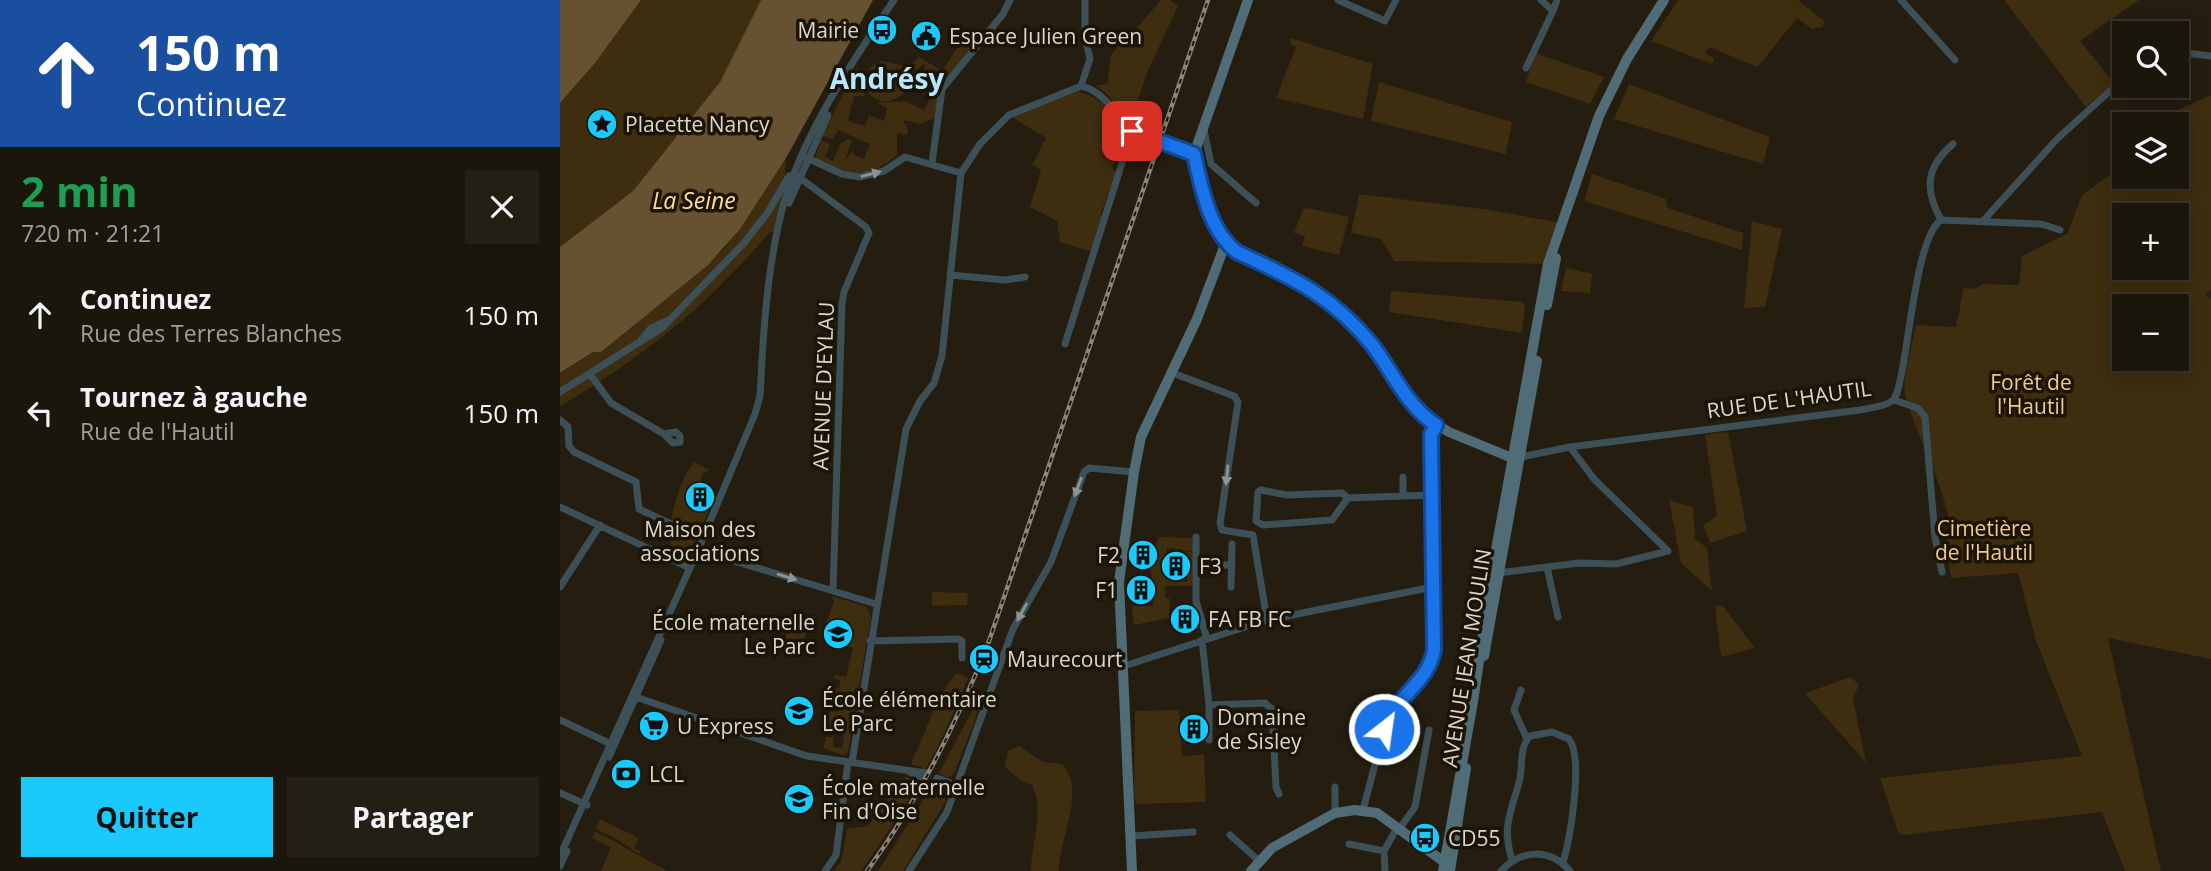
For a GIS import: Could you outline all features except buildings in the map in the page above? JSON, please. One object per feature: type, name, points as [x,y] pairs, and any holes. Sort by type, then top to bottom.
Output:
[{"type":"street","points":[[560,392],[640,340],[655,334],[732,257],[785,191],[806,158],[846,76],[894,0]]},
{"type":"street","points":[[932,163],[942,89],[1003,14],[1010,0]]},
{"type":"street","points":[[1081,86],[1090,60],[1085,37],[1085,0]]},
{"type":"street","points":[[1132,871],[1119,582],[1141,437],[1170,372],[1198,319],[1226,242],[1213,218],[1194,154],[1248,0]]},
{"type":"street","points":[[1338,0],[1385,21],[1396,0]]},
{"type":"street","points":[[1541,0],[1553,11]]},
{"type":"street","points":[[1526,68],[1557,0]]},
{"type":"street","points":[[1518,452],[1562,223],[1578,168],[1599,116],[1627,59],[1664,0]]},
{"type":"street","points":[[1901,0],[1955,60]]},
{"type":"street","points":[[2189,53],[2211,56]]},
{"type":"street","points":[[825,871],[835,855],[905,429],[920,401],[934,383],[940,367],[961,173],[981,144],[1009,115],[1081,86],[1097,92],[1132,131],[1194,154]]},
{"type":"street","points":[[1983,221],[2057,139],[2112,89]]},
{"type":"street","points":[[1203,126],[1211,164],[1256,203]]},
{"type":"street","points":[[1065,344],[1132,131]]},
{"type":"street","points":[[1954,144],[1933,171],[1928,187],[1941,219],[2041,225],[2060,230]]},
{"type":"street","points":[[806,158],[847,175],[860,177],[884,171],[902,157],[961,173]]},
{"type":"street","points":[[777,233],[793,178]]},
{"type":"street","name":"AVENUE D'EYLAU","points":[[793,178],[866,227],[869,233],[844,292],[842,304],[833,592]]},
{"type":"street","points":[[560,856],[698,550],[760,396],[766,302],[785,191]]},
{"type":"street","name":"RUE DE L'HAUTIL","points":[[1226,242],[1237,252],[1317,291],[1331,303],[1372,346],[1433,430],[1478,444],[1518,452],[1542,452],[1860,410],[1894,400],[1906,357],[1924,244],[1941,219]]},
{"type":"street","points":[[950,275],[1005,280],[1025,277]]},
{"type":"street","points":[[1170,372],[1234,396],[1239,408],[1220,523],[1222,530],[1227,532],[1253,535],[1267,620]]},
{"type":"street","points":[[590,374],[611,403],[664,434]]},
{"type":"street","points":[[1894,400],[1918,408],[1925,417],[1935,537],[1942,572]]},
{"type":"street","points":[[560,420],[568,427],[569,446],[574,452],[634,480],[639,487],[639,509],[671,524]]},
{"type":"street","points":[[1363,810],[1389,715],[1424,674],[1431,661],[1433,430]]},
{"type":"street","points":[[1498,573],[1579,563],[1616,564],[1668,551],[1594,479],[1570,447]]},
{"type":"street","name":"AVENUE JEAN MOULIN","points":[[1448,869],[1518,452]]},
{"type":"street","name":"AVENUE JEAN MOULIN","points":[[1448,869],[1518,452]]},
{"type":"street","points":[[909,871],[943,820],[1013,629],[1051,562],[1084,472],[1089,468],[1134,472]]},
{"type":"street","points":[[1403,477],[1403,496]]},
{"type":"street","points":[[1348,498],[1332,520],[1263,525],[1256,521],[1258,492],[1261,490],[1287,495],[1342,493],[1348,498],[1432,495]]},
{"type":"street","points":[[560,507],[690,568]]},
{"type":"street","points":[[560,587],[600,525]]},
{"type":"street","points":[[1196,537],[1196,601],[1205,640],[1209,740]]},
{"type":"street","points":[[1231,587],[1232,544]]},
{"type":"street","points":[[698,550],[876,604]]},
{"type":"street","points":[[1196,565],[1232,565]]},
{"type":"street","points":[[1547,567],[1558,617]]},
{"type":"street","points":[[1124,666],[1267,620],[1433,587]]},
{"type":"street","points":[[870,641],[958,639],[962,641],[962,658]]},
{"type":"street","points":[[1521,690],[1514,710],[1527,738]]},
{"type":"street","points":[[634,697],[791,752],[900,769],[924,776]]},
{"type":"street","points":[[1209,705],[1265,703],[1272,709],[1279,794]]},
{"type":"street","points":[[560,720],[612,745]]},
{"type":"street","points":[[1385,871],[1384,851],[1415,807],[1429,730]]},
{"type":"street","points":[[1513,860],[1507,841],[1507,818],[1518,782],[1522,749],[1527,738],[1537,732],[1552,732],[1564,735],[1572,743],[1573,815],[1563,863]]},
{"type":"street","points":[[936,781],[955,788]]},
{"type":"street","points":[[1335,787],[1335,813]]},
{"type":"street","points":[[560,793],[585,805]]},
{"type":"street","points":[[560,866],[585,805]]},
{"type":"street","points":[[1251,871],[1258,860],[1272,848],[1335,813],[1363,810],[1377,813],[1399,827],[1448,869]]},
{"type":"street","points":[[1132,836],[1194,832]]},
{"type":"street","points":[[1230,835],[1258,860]]},
{"type":"street","points":[[1349,844],[1384,851]]},
{"type":"street","points":[[1501,871],[1513,860],[1541,854],[1563,863],[1570,871]]},
{"type":"green space","points":[[641,0],[761,0],[720,82],[633,191],[560,247],[560,103],[595,63]]},
{"type":"green space","points":[[1161,0],[1170,0],[1178,6],[1148,71],[1130,122],[1107,94],[1096,86],[1108,83],[1110,57],[1123,38],[1127,39]]},
{"type":"green space","points":[[1678,0],[1798,0],[1824,21],[1823,27],[1812,29],[1797,18],[1758,67],[1709,47],[1705,53],[1714,58],[1712,64],[1651,41]]},
{"type":"green space","points":[[2004,0],[2139,0],[2080,41],[2112,81],[2112,85],[2086,107]]},
{"type":"green space","points":[[955,24],[979,38],[939,87],[939,116],[920,124],[903,120],[908,129],[907,135],[897,133],[897,155],[876,169],[867,172],[848,171],[815,159],[821,140],[830,144],[825,157],[833,161],[840,144],[847,139],[852,140],[845,160],[853,151],[854,155],[864,159],[870,144],[838,130],[833,139],[822,136],[856,68],[863,72],[864,96],[854,96],[848,121],[865,126],[869,115],[884,121],[887,108],[877,103],[904,101],[924,110],[940,79],[927,82],[920,73],[926,66],[923,64],[916,71],[912,64],[919,57],[942,71],[961,42],[952,36]]},
{"type":"green space","points":[[1291,38],[1373,64],[1363,119],[1276,98],[1296,47],[1290,44]]},
{"type":"green space","points":[[1535,53],[1604,77],[1590,104],[1526,82]]},
{"type":"green space","points":[[882,61],[901,65],[910,73],[906,89],[895,99],[888,101],[873,98],[866,86],[870,69]]},
{"type":"green space","points":[[1379,82],[1512,122],[1506,154],[1371,121]]},
{"type":"green space","points":[[1629,84],[1770,137],[1763,164],[1614,119]]},
{"type":"green space","points":[[1075,91],[1091,96],[1106,107],[1119,122],[1125,138],[1123,150],[1112,166],[1116,173],[1101,213],[1102,221],[1092,252],[1060,242],[1057,221],[1030,207],[1041,170],[1032,165],[1046,138],[1012,117]]},
{"type":"green space","name":"Forêt de l'Hautil","points":[[2211,95],[2211,289],[2206,295],[2211,299],[2211,659],[2108,638],[2161,871],[2125,871],[2102,812],[1903,835],[1898,833],[1880,778],[2082,756],[2036,641],[2018,573],[1951,578],[1946,542],[1949,530],[1947,513],[1904,387],[1916,325],[1956,327],[1964,287],[1974,289],[1983,284],[2019,285],[2022,256],[2067,234],[2082,195],[2112,173],[2112,189],[2189,189],[2189,112],[2174,112]]},
{"type":"green space","points":[[786,158],[783,199],[774,232],[770,232],[722,284],[673,328],[620,368],[560,406],[560,374],[593,352],[601,352],[724,249]]},
{"type":"green space","points":[[1592,174],[1666,199],[1668,208],[1743,233],[1742,250],[1584,201]]},
{"type":"green space","points":[[1359,194],[1490,210],[1562,223],[1548,264],[1394,261],[1381,239],[1351,233]]},
{"type":"green space","points":[[1303,209],[1349,217],[1339,255],[1302,246],[1305,236],[1294,233]]},
{"type":"green space","points":[[1752,221],[1782,229],[1765,307],[1744,308]]},
{"type":"green space","points":[[1566,268],[1592,274],[1590,293],[1561,291]]},
{"type":"green space","points":[[1391,291],[1522,302],[1525,307],[1522,333],[1389,312]]},
{"type":"green space","points":[[1728,432],[1747,531],[1710,543],[1703,525],[1717,516],[1705,435]]},
{"type":"green space","points":[[694,462],[710,470],[703,473],[693,504],[709,510],[694,547],[683,558],[672,553],[672,518],[678,493]]},
{"type":"green space","points":[[1669,500],[1693,507],[1695,539],[1707,548],[1712,591],[1681,563]]},
{"type":"green space","points":[[1158,537],[1192,538],[1194,551],[1167,548],[1166,580],[1187,582],[1187,551],[1194,553],[1192,586],[1165,586],[1165,598],[1170,599],[1169,618],[1134,625],[1132,606],[1153,606],[1151,570]]},
{"type":"green space","points":[[932,592],[968,593],[967,605],[932,606]]},
{"type":"green space","points":[[832,596],[867,607],[871,618],[848,751],[843,755],[823,748],[826,737],[834,737],[833,747],[842,748],[845,726],[836,725],[834,735],[827,731],[830,711],[837,712],[840,698],[832,696],[832,689],[839,688],[840,680],[834,679],[834,675],[846,677],[853,648],[836,644],[836,641],[848,643],[850,637],[840,635],[841,629],[825,626],[834,602]]},
{"type":"green space","points":[[1722,605],[1755,648],[1721,657],[1715,606]]},
{"type":"green space","points":[[790,616],[808,620],[802,654],[783,651]]},
{"type":"green space","points":[[957,673],[968,678],[934,754],[907,802],[861,871],[834,871],[841,862],[847,829],[868,826],[900,781],[906,777],[917,780],[923,767],[912,765],[912,760],[937,703]]},
{"type":"green space","points":[[1851,677],[1859,685],[1853,698],[1866,763],[1805,693]]},
{"type":"green space","points":[[976,708],[977,714],[954,774],[948,778],[939,773],[973,709]]},
{"type":"green space","points":[[1135,711],[1179,711],[1182,757],[1204,754],[1206,802],[1137,804],[1134,798]]},
{"type":"green space","points":[[1019,746],[1043,762],[1062,764],[1069,775],[1072,801],[1059,871],[1031,871],[1037,816],[1036,795],[1032,785],[1023,782],[1005,767],[1008,751]]},
{"type":"green space","points":[[931,788],[944,796],[946,801],[903,871],[878,871]]},
{"type":"green space","points":[[600,819],[639,838],[634,848],[642,852],[639,854],[596,829]]},
{"type":"green space","points":[[595,832],[668,871],[601,871],[611,847],[592,838]]},
{"type":"water","points":[[560,0],[641,0],[595,63],[560,103]]},
{"type":"water","name":"La Seine","points":[[761,0],[873,0],[786,158],[740,229],[708,265],[601,352],[593,352],[560,373],[560,247],[633,191],[720,82]]},
{"type":"railway","points":[[867,871],[935,762],[988,644],[1208,0]]},
{"type":"place","name":"Mairie","points":[[882,30]]},
{"type":"place","name":"Espace Julien Green","points":[[926,36]]},
{"type":"place","name":"Placette Nancy","points":[[602,124]]},
{"type":"place","name":"Maison des associations","points":[[700,497]]},
{"type":"place","name":"F2","points":[[1143,555]]},
{"type":"place","name":"F3","points":[[1176,566]]},
{"type":"place","name":"F1","points":[[1141,590]]},
{"type":"place","name":"FA FB FC","points":[[1185,619]]},
{"type":"place","name":"École maternelle Le Parc","points":[[838,634]]},
{"type":"place","name":"Maurecourt","points":[[984,659]]},
{"type":"place","name":"École élémentaire Le Parc","points":[[799,711]]},
{"type":"place","name":"U Express","points":[[654,726]]},
{"type":"place","name":"Domaine de Sisley","points":[[1194,729]]},
{"type":"place","name":"LCL","points":[[626,774]]},
{"type":"place","name":"École maternelle Fin d'Oise","points":[[799,799]]},
{"type":"place","name":"CD55","points":[[1425,838]]},
{"type":"district","name":"Andrésy","points":[[887,78]]},
{"type":"route","points":[[1132,131],[1194,154],[1213,218],[1226,242],[1237,252],[1317,291],[1331,303],[1372,346],[1417,411],[1436,425],[1431,435],[1434,650],[1428,670],[1392,710],[1384,729]]},
{"type":"park label","name":"Cimetière de l'Hautil","points":[[1984,540]]}]
